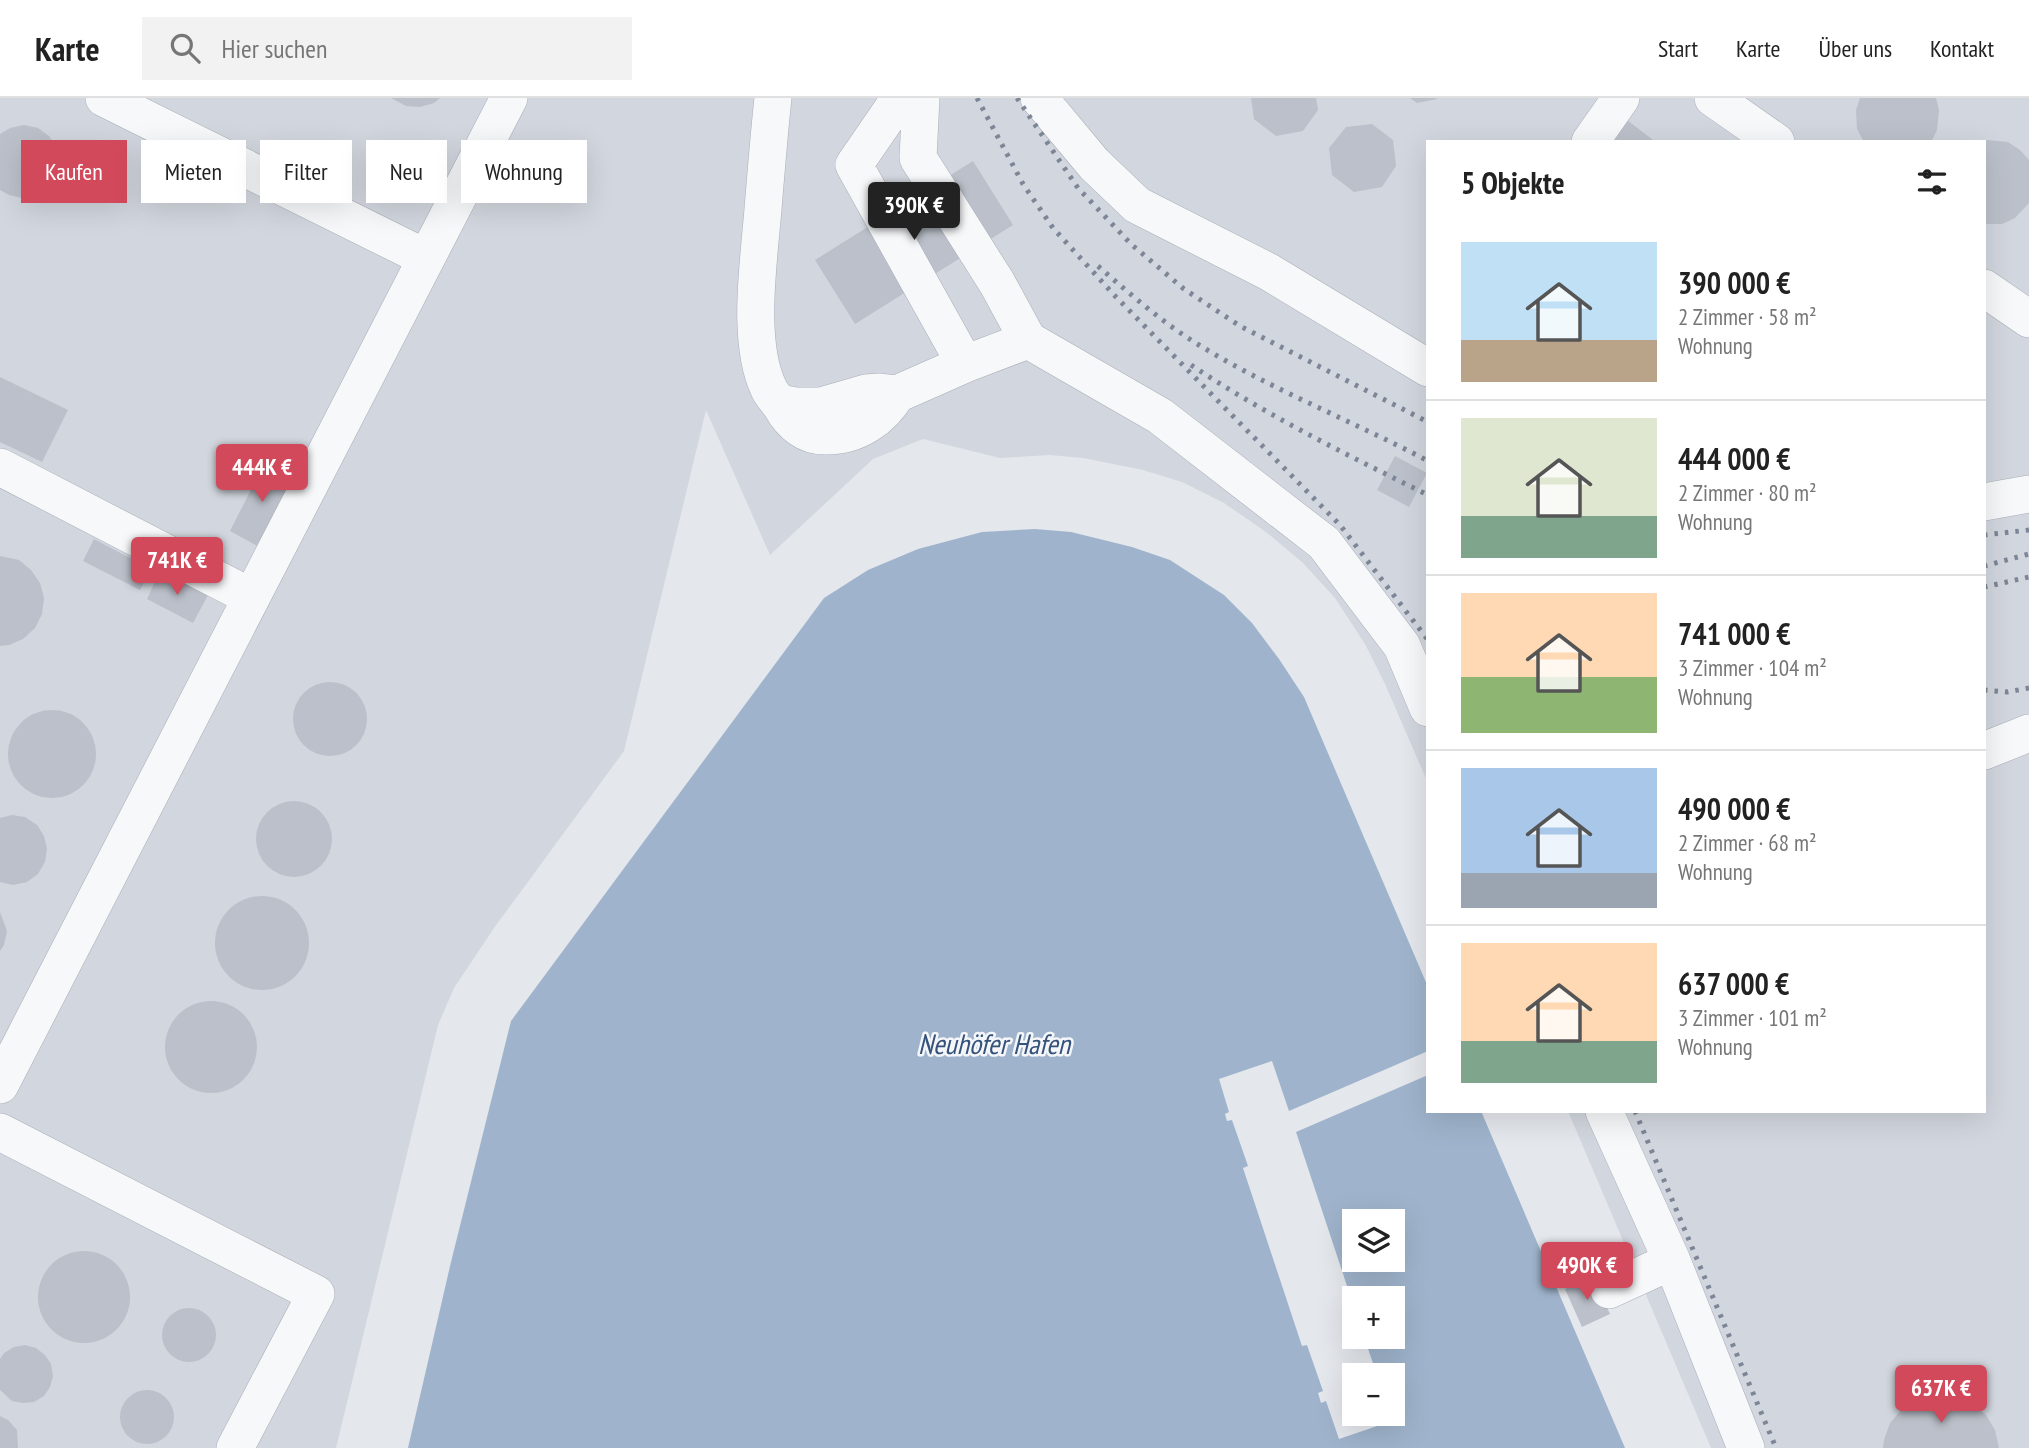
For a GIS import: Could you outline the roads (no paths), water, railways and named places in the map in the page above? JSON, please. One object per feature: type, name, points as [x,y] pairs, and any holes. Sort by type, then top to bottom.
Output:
[{"type":"lane","points":[[104,98],[426,258]]},
{"type":"lane","points":[[0,1085],[509,98]]},
{"type":"lane","points":[[773,98],[756,318],[764,374],[769,389],[779,403],[821,406],[866,393],[897,394],[964,364],[1028,340]]},
{"type":"lane","points":[[900,98],[853,165],[964,364]]},
{"type":"lane","points":[[921,98],[918,158],[998,283],[1028,340],[1160,416],[1325,543],[1415,645],[1426,698]]},
{"type":"lane","points":[[1039,98],[1094,164],[1137,205],[1269,272],[1426,367]]},
{"type":"lane","points":[[1713,98],[1773,140]]},
{"type":"lane","points":[[1986,289],[2029,319]]},
{"type":"lane","points":[[0,467],[251,597]]},
{"type":"lane","points":[[1986,502],[2029,494]]},
{"type":"lane","points":[[1986,731],[2029,732]]},
{"type":"lane","points":[[1986,750],[2029,732]]},
{"type":"lane","points":[[1605,1113],[1672,1261],[1746,1448]]},
{"type":"lane","points":[[0,1132],[316,1294],[235,1448]]},
{"type":"lane","points":[[1609,1290],[1672,1261]]},
{"type":"water","name":"Neuhöfer Hafen","points":[[1035,529],[1071,532],[1132,547],[1170,560],[1224,595],[1252,623],[1304,697],[1426,982],[1426,1113],[1482,1113],[1625,1448],[408,1448],[511,1021],[824,598],[868,570],[918,549],[982,532]]},
{"type":"railway","points":[[977,98],[1023,184],[1053,228],[1116,297],[1340,525],[1426,637]]},
{"type":"railway","points":[[1017,98],[1078,188],[1131,244],[1184,289],[1240,326],[1426,421]]},
{"type":"railway","points":[[1098,266],[1160,318],[1199,345],[1255,376],[1426,460]]},
{"type":"railway","points":[[1191,365],[1278,418],[1426,494]]},
{"type":"railway","points":[[1986,535],[2029,530]]},
{"type":"railway","points":[[1986,565],[2029,554]]},
{"type":"railway","points":[[1986,587],[2029,577]]},
{"type":"railway","points":[[1986,690],[2007,692],[2029,688]]},
{"type":"railway","points":[[1636,1113],[1776,1448]]}]
